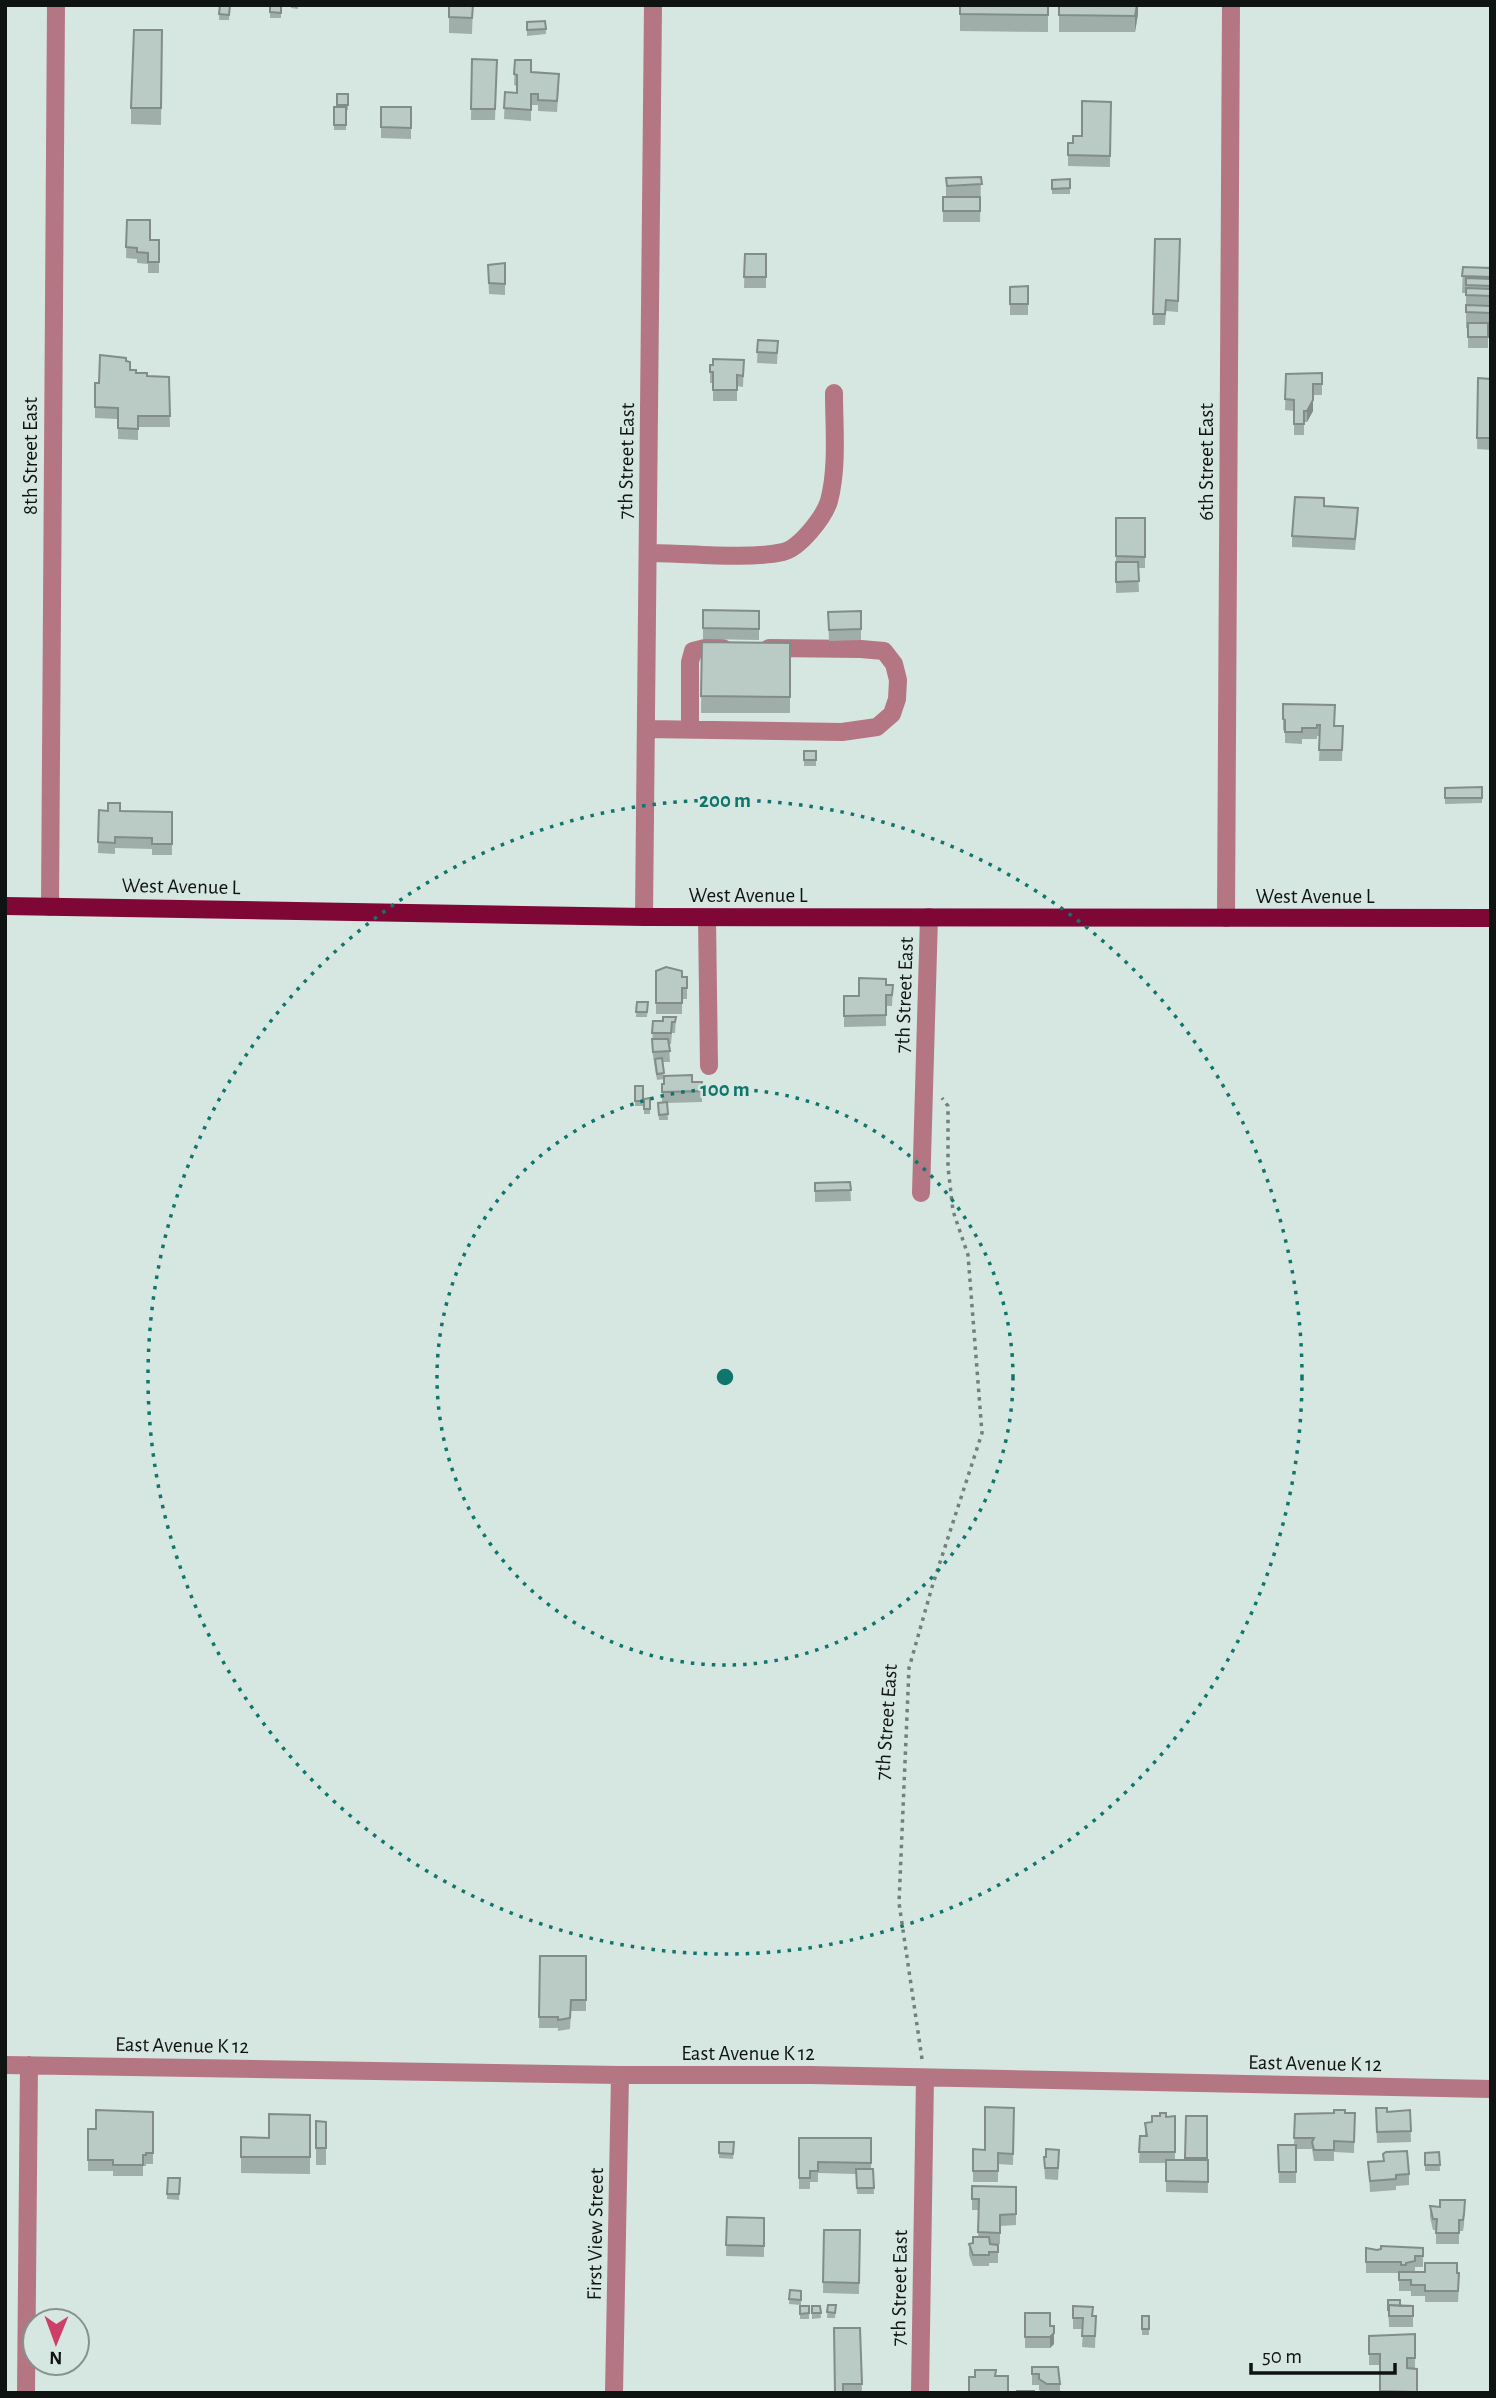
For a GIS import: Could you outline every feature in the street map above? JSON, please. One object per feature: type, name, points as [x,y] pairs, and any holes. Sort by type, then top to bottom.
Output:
[{"type":"main road","name":"West Avenue L","points":[[5,906],[707,918],[1491,918]]},
{"type":"street","name":"8th Street East","points":[[50,907],[56,5]]},
{"type":"street","name":"7th Street East","points":[[644,917],[653,5]]},
{"type":"street","name":"6th Street East","points":[[1226,919],[1231,5]]},
{"type":"street","points":[[648,553],[752,555],[786,552],[809,535],[828,503],[833,464],[834,393]]},
{"type":"street","points":[[646,729],[842,732],[877,727],[892,714],[897,699],[898,680],[894,664],[884,651],[861,649],[705,648],[693,651],[690,662],[690,729]]},
{"type":"street","name":"7th Street East","points":[[921,1192],[929,917]]},
{"type":"street","points":[[707,918],[709,1066]]},
{"type":"street","name":"East Avenue K 12","points":[[5,2065],[620,2075],[811,2075],[1491,2090]]},
{"type":"street","points":[[26,2393],[29,2065]]},
{"type":"street","name":"First View Street","points":[[614,2393],[620,2075]]},
{"type":"street","name":"7th Street East","points":[[920,2393],[925,2078]]},
{"type":"path","name":"7th Street East","points":[[924,1075],[948,1106],[948,1167],[953,1211],[968,1255],[982,1433],[909,1668],[899,1903],[925,2078]]},
{"type":"building","points":[[220,5],[230,5],[229,15],[219,14]]},
{"type":"building","points":[[270,5],[281,5],[281,13],[270,12]]},
{"type":"building","points":[[449,5],[473,5],[472,18],[449,17]]},
{"type":"building","points":[[960,5],[1048,5],[1048,15],[960,14]]},
{"type":"building","points":[[1137,5],[1135,16],[1059,15],[1059,6]]},
{"type":"building","points":[[545,21],[546,29],[527,30],[527,22]]},
{"type":"building","points":[[134,30],[162,30],[161,108],[131,108]]},
{"type":"building","points":[[472,59],[497,60],[495,109],[471,109]]},
{"type":"building","points":[[515,60],[531,60],[531,72],[559,74],[557,101],[538,100],[538,94],[531,94],[531,110],[504,108],[505,92],[517,93]]},
{"type":"building","points":[[337,94],[348,94],[348,105],[337,105]]},
{"type":"building","points":[[1082,101],[1111,102],[1110,156],[1068,155],[1068,143],[1073,143],[1073,136],[1082,136]]},
{"type":"building","points":[[334,107],[346,107],[346,125],[334,125]]},
{"type":"building","points":[[381,107],[411,107],[411,128],[381,127]]},
{"type":"building","points":[[981,177],[982,184],[947,186],[946,178]]},
{"type":"building","points":[[1070,179],[1070,188],[1052,189],[1052,180]]},
{"type":"building","points":[[943,197],[980,197],[980,211],[943,211]]},
{"type":"building","points":[[127,220],[150,220],[150,240],[159,240],[159,262],[148,262],[148,253],[126,247]]},
{"type":"building","points":[[1155,239],[1180,239],[1178,301],[1166,300],[1165,314],[1153,314]]},
{"type":"building","points":[[745,254],[766,254],[766,277],[744,277]]},
{"type":"building","points":[[505,263],[505,284],[489,283],[488,265]]},
{"type":"building","points":[[1463,267],[1491,268],[1491,277],[1462,276]]},
{"type":"building","points":[[1466,278],[1491,279],[1491,286],[1466,285]]},
{"type":"building","points":[[1028,286],[1028,304],[1010,304],[1010,287]]},
{"type":"building","points":[[1466,288],[1491,289],[1491,296],[1466,295]]},
{"type":"building","points":[[1466,305],[1491,306],[1491,313],[1466,312]]},
{"type":"building","points":[[1468,323],[1488,323],[1488,337],[1468,337]]},
{"type":"building","points":[[758,340],[778,341],[777,353],[757,352]]},
{"type":"building","points":[[100,355],[126,358],[126,361],[130,362],[130,370],[136,370],[136,373],[169,377],[170,416],[138,416],[138,429],[118,428],[118,408],[95,407],[95,383],[99,383]]},
{"type":"building","points":[[713,359],[744,360],[743,376],[737,375],[737,390],[713,390],[713,372],[710,372],[710,365],[713,365]]},
{"type":"building","points":[[1322,373],[1322,384],[1313,384],[1313,400],[1307,411],[1304,411],[1304,424],[1294,424],[1294,400],[1285,399],[1286,374]]},
{"type":"building","points":[[1478,378],[1491,379],[1491,438],[1477,438]]},
{"type":"building","points":[[1295,497],[1324,498],[1324,506],[1358,508],[1355,539],[1292,536]]},
{"type":"building","points":[[1116,518],[1145,518],[1145,557],[1116,556]]},
{"type":"building","points":[[1116,562],[1138,562],[1139,581],[1116,582]]},
{"type":"building","points":[[703,610],[759,611],[759,629],[703,628]]},
{"type":"building","points":[[861,611],[861,629],[829,630],[828,612]]},
{"type":"building","points":[[702,642],[790,643],[790,697],[701,696]]},
{"type":"building","points":[[1283,704],[1335,705],[1334,726],[1343,726],[1342,750],[1319,750],[1320,725],[1317,725],[1317,728],[1302,728],[1302,732],[1285,732]]},
{"type":"building","points":[[804,751],[816,751],[816,760],[804,760]]},
{"type":"building","points":[[1482,787],[1482,798],[1445,798],[1445,788]]},
{"type":"building","points":[[108,803],[120,803],[120,811],[172,812],[172,844],[152,844],[152,838],[115,837],[115,843],[98,842],[99,810],[108,811]]},
{"type":"building","points":[[666,967],[682,971],[682,977],[687,977],[687,988],[682,988],[682,1003],[656,1003],[656,971]]},
{"type":"building","points":[[859,978],[886,979],[886,985],[893,985],[892,995],[886,995],[886,1015],[844,1016],[844,996],[859,996]]},
{"type":"building","points":[[637,1002],[648,1002],[647,1012],[636,1012]]},
{"type":"building","points":[[663,1017],[676,1017],[675,1022],[672,1022],[671,1033],[652,1033],[653,1021],[663,1021]]},
{"type":"building","points":[[652,1039],[668,1039],[670,1051],[653,1052]]},
{"type":"building","points":[[662,1058],[664,1073],[657,1074],[655,1059]]},
{"type":"building","points":[[692,1075],[692,1082],[702,1082],[702,1091],[662,1092],[664,1076]]},
{"type":"building","points":[[635,1086],[643,1086],[643,1101],[635,1101]]},
{"type":"building","points":[[650,1098],[650,1109],[644,1109],[644,1099]]},
{"type":"building","points":[[667,1102],[668,1114],[659,1115],[658,1103]]},
{"type":"building","points":[[850,1182],[851,1190],[815,1191],[815,1183]]},
{"type":"building","points":[[540,1956],[586,1956],[586,2000],[571,2000],[570,2018],[558,2020],[558,2017],[539,2017]]},
{"type":"building","points":[[985,2107],[1014,2108],[1013,2154],[998,2153],[998,2171],[973,2171],[973,2149],[985,2150]]},
{"type":"building","points":[[1376,2108],[1387,2108],[1387,2112],[1410,2110],[1411,2131],[1377,2132]]},
{"type":"building","points":[[96,2110],[153,2112],[153,2153],[143,2155],[143,2165],[113,2165],[113,2160],[88,2160],[88,2129],[96,2129]]},
{"type":"building","points":[[1334,2110],[1355,2113],[1354,2142],[1334,2141],[1334,2150],[1314,2150],[1314,2138],[1294,2138],[1295,2114],[1334,2113]]},
{"type":"building","points":[[1160,2113],[1166,2113],[1166,2117],[1175,2116],[1175,2152],[1139,2152],[1140,2136],[1147,2136],[1145,2123],[1152,2122],[1152,2116],[1160,2116]]},
{"type":"building","points":[[269,2114],[310,2115],[310,2157],[241,2157],[241,2137],[269,2138]]},
{"type":"building","points":[[1186,2116],[1207,2116],[1207,2158],[1185,2158]]},
{"type":"building","points":[[316,2121],[326,2122],[326,2148],[316,2148]]},
{"type":"building","points":[[799,2138],[871,2138],[871,2163],[818,2162],[818,2171],[810,2171],[810,2178],[799,2178]]},
{"type":"building","points":[[719,2142],[734,2142],[733,2154],[719,2153]]},
{"type":"building","points":[[1278,2145],[1296,2145],[1296,2172],[1279,2172]]},
{"type":"building","points":[[1046,2149],[1059,2150],[1058,2168],[1045,2168]]},
{"type":"building","points":[[1407,2151],[1409,2174],[1396,2175],[1396,2179],[1370,2181],[1368,2162],[1384,2161],[1383,2154],[1386,2152]]},
{"type":"building","points":[[1439,2152],[1440,2165],[1425,2165],[1425,2153]]},
{"type":"building","points":[[1166,2160],[1208,2160],[1208,2182],[1166,2181]]},
{"type":"building","points":[[856,2169],[873,2169],[874,2188],[857,2188]]},
{"type":"building","points":[[168,2178],[180,2178],[179,2194],[167,2194]]},
{"type":"building","points":[[972,2186],[1016,2187],[1016,2214],[1000,2215],[1000,2233],[978,2232],[979,2199],[972,2199]]},
{"type":"building","points":[[1440,2200],[1465,2200],[1463,2220],[1459,2220],[1459,2233],[1436,2233],[1437,2219],[1433,2219],[1430,2206],[1440,2207]]},
{"type":"building","points":[[727,2217],[764,2218],[764,2246],[726,2245]]},
{"type":"building","points":[[824,2230],[860,2230],[859,2283],[823,2282]]},
{"type":"building","points":[[973,2237],[989,2237],[990,2244],[998,2245],[998,2252],[973,2255],[969,2244],[973,2243]]},
{"type":"building","points":[[1381,2246],[1423,2248],[1423,2256],[1415,2256],[1415,2261],[1406,2265],[1401,2265],[1401,2262],[1366,2262],[1366,2248],[1377,2250],[1381,2249]]},
{"type":"building","points":[[1425,2263],[1457,2263],[1458,2291],[1425,2291],[1425,2285],[1411,2285],[1411,2280],[1399,2280],[1399,2272],[1425,2272]]},
{"type":"building","points":[[790,2290],[801,2291],[801,2300],[789,2299]]},
{"type":"building","points":[[1388,2300],[1400,2300],[1400,2306],[1389,2305],[1388,2310]]},
{"type":"building","points":[[828,2305],[836,2305],[835,2313],[827,2312]]},
{"type":"building","points":[[1389,2305],[1413,2306],[1413,2316],[1389,2316]]},
{"type":"building","points":[[800,2306],[809,2306],[809,2313],[800,2314]]},
{"type":"building","points":[[812,2306],[820,2306],[821,2313],[812,2313]]},
{"type":"building","points":[[1073,2306],[1093,2307],[1092,2316],[1096,2316],[1095,2336],[1082,2336],[1083,2318],[1073,2318]]},
{"type":"building","points":[[1025,2313],[1050,2313],[1050,2326],[1054,2326],[1054,2333],[1050,2337],[1025,2337]]},
{"type":"building","points":[[1142,2316],[1149,2316],[1149,2329],[1142,2329]]},
{"type":"building","points":[[834,2328],[860,2328],[862,2384],[843,2384],[843,2392],[835,2392]]},
{"type":"building","points":[[1415,2334],[1415,2358],[1407,2358],[1407,2368],[1417,2369],[1417,2392],[1380,2391],[1380,2354],[1369,2354],[1369,2336]]},
{"type":"building","points":[[1032,2367],[1058,2367],[1060,2384],[1047,2384],[1039,2379],[1039,2374],[1032,2374]]},
{"type":"building","points":[[975,2370],[996,2370],[995,2376],[1008,2376],[1008,2393],[969,2393],[969,2377],[975,2377]]},
{"type":"building","points":[[1034,2391],[1034,2393],[1017,2393]]}]
